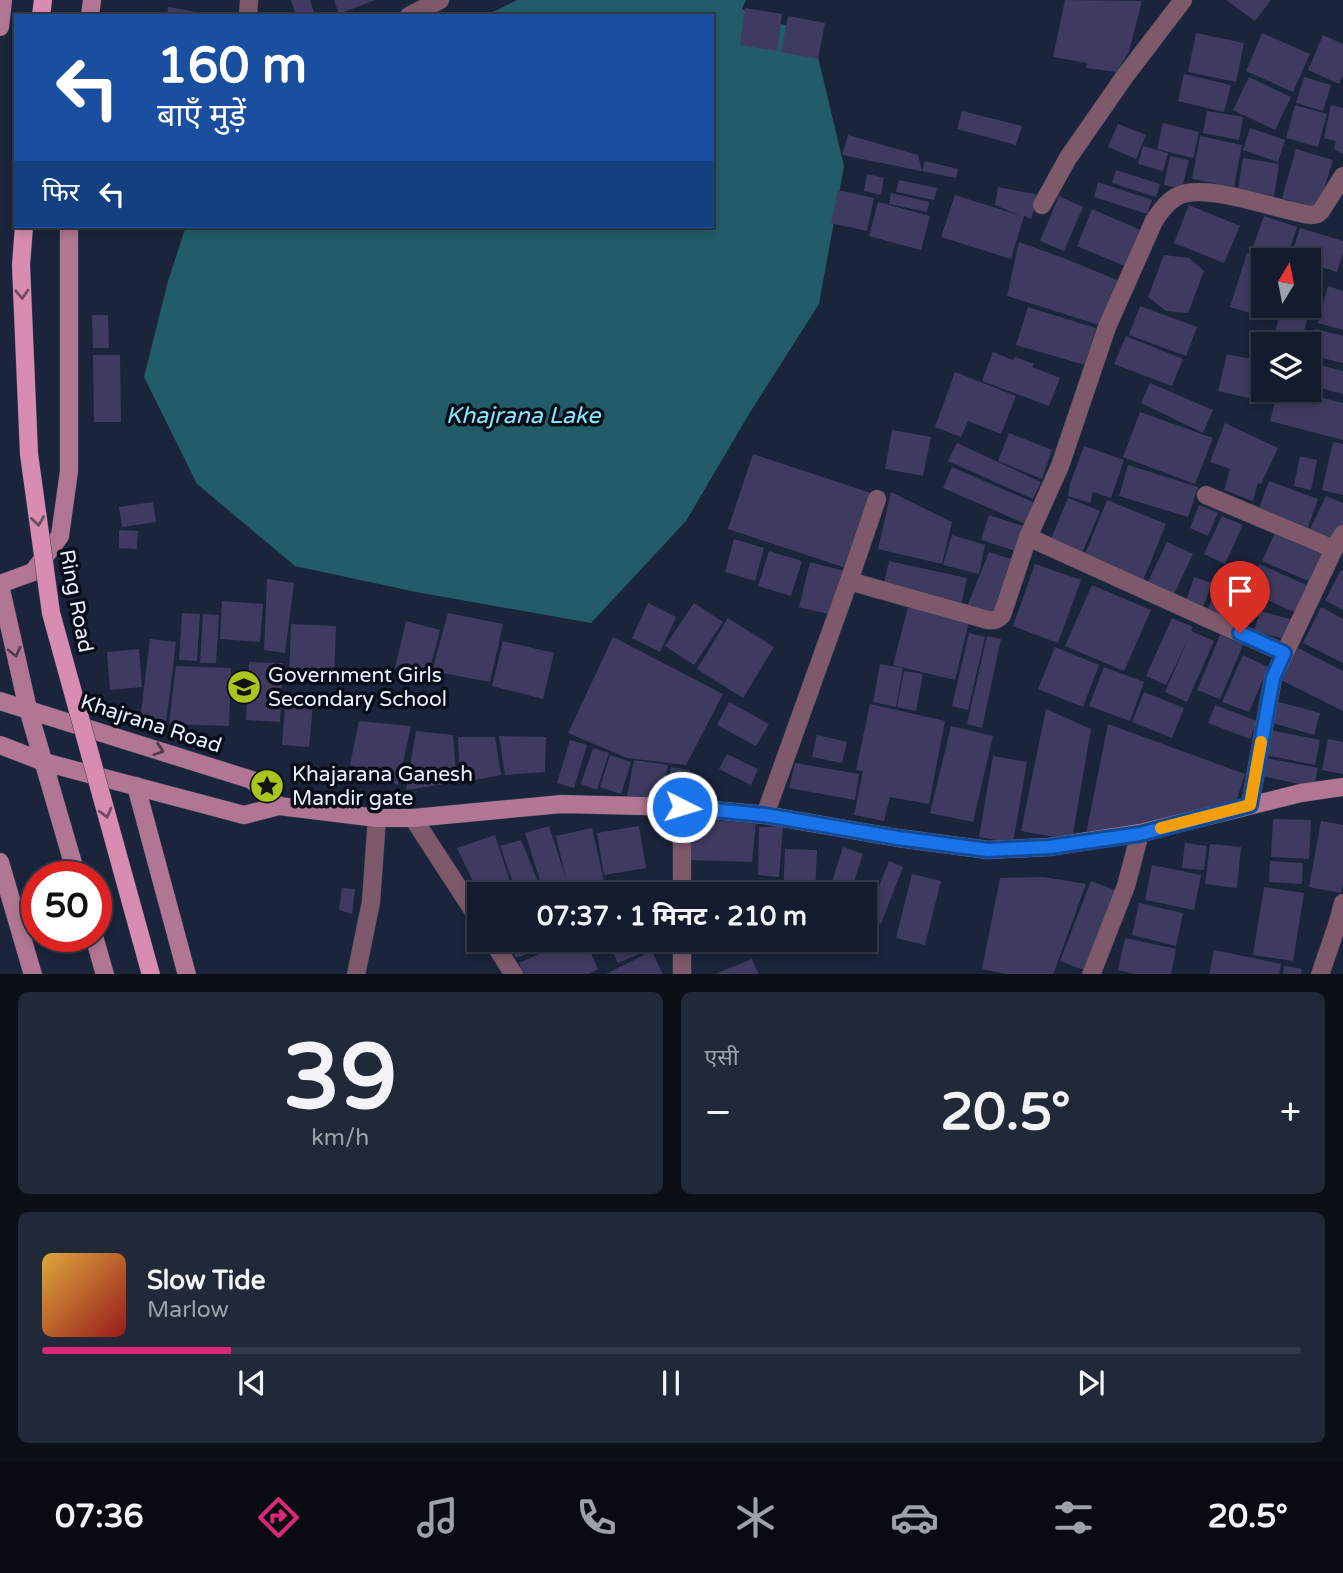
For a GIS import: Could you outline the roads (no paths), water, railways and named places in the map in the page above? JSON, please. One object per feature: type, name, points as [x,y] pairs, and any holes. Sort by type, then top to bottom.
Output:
[{"type":"main road","points":[[0,27],[3,0]]},
{"type":"main road","name":"Ring Road","points":[[24,228],[21,265],[29,454],[51,612],[151,974]]},
{"type":"main road","points":[[69,228],[69,471],[60,536],[33,572],[0,584],[28,709],[72,861]]},
{"type":"main road","name":"Khajrana Road","points":[[0,701],[252,780],[279,806]]},
{"type":"main road","points":[[0,745],[44,762],[244,815],[279,806],[377,818],[413,818],[562,804],[682,807],[765,815],[988,850],[1049,847],[1140,834],[1301,793],[1343,787]]},
{"type":"main road","points":[[136,786],[187,974]]},
{"type":"main road","points":[[0,862],[33,974]]},
{"type":"main road","points":[[99,952],[105,974]]},
{"type":"street","points":[[413,14],[440,0]]},
{"type":"street","points":[[1042,205],[1068,158],[1125,76],[1183,0]]},
{"type":"street","points":[[849,581],[988,620],[997,620],[1002,615],[1028,537],[1060,466],[1107,327],[1154,221],[1165,206],[1178,195],[1194,191],[1217,193],[1311,215],[1317,214],[1343,176]]},
{"type":"street","points":[[1206,495],[1338,542],[1273,678],[1250,805]]},
{"type":"street","points":[[765,815],[877,499]]},
{"type":"street","points":[[1028,537],[1284,653]]},
{"type":"street","points":[[682,807],[682,882]]},
{"type":"street","points":[[356,974],[371,902],[377,818]]},
{"type":"street","points":[[413,818],[467,901]]},
{"type":"street","points":[[1091,974],[1126,886],[1140,834]]},
{"type":"street","points":[[1320,974],[1341,922],[1343,903]]},
{"type":"street","points":[[500,952],[513,974]]},
{"type":"street","points":[[682,952],[682,972]]},
{"type":"water","name":"Khajrana Lake","points":[[517,0],[746,0],[742,9],[813,36],[844,166],[819,304],[749,414],[686,521],[591,623],[416,592],[295,566],[197,484],[144,377],[168,281],[185,228],[714,228],[714,14],[489,14]]},
{"type":"place","name":"Government Girls Secondary School","points":[[244,687]]},
{"type":"place","name":"Khajarana Ganesh Mandir gate","points":[[267,786]]}]
